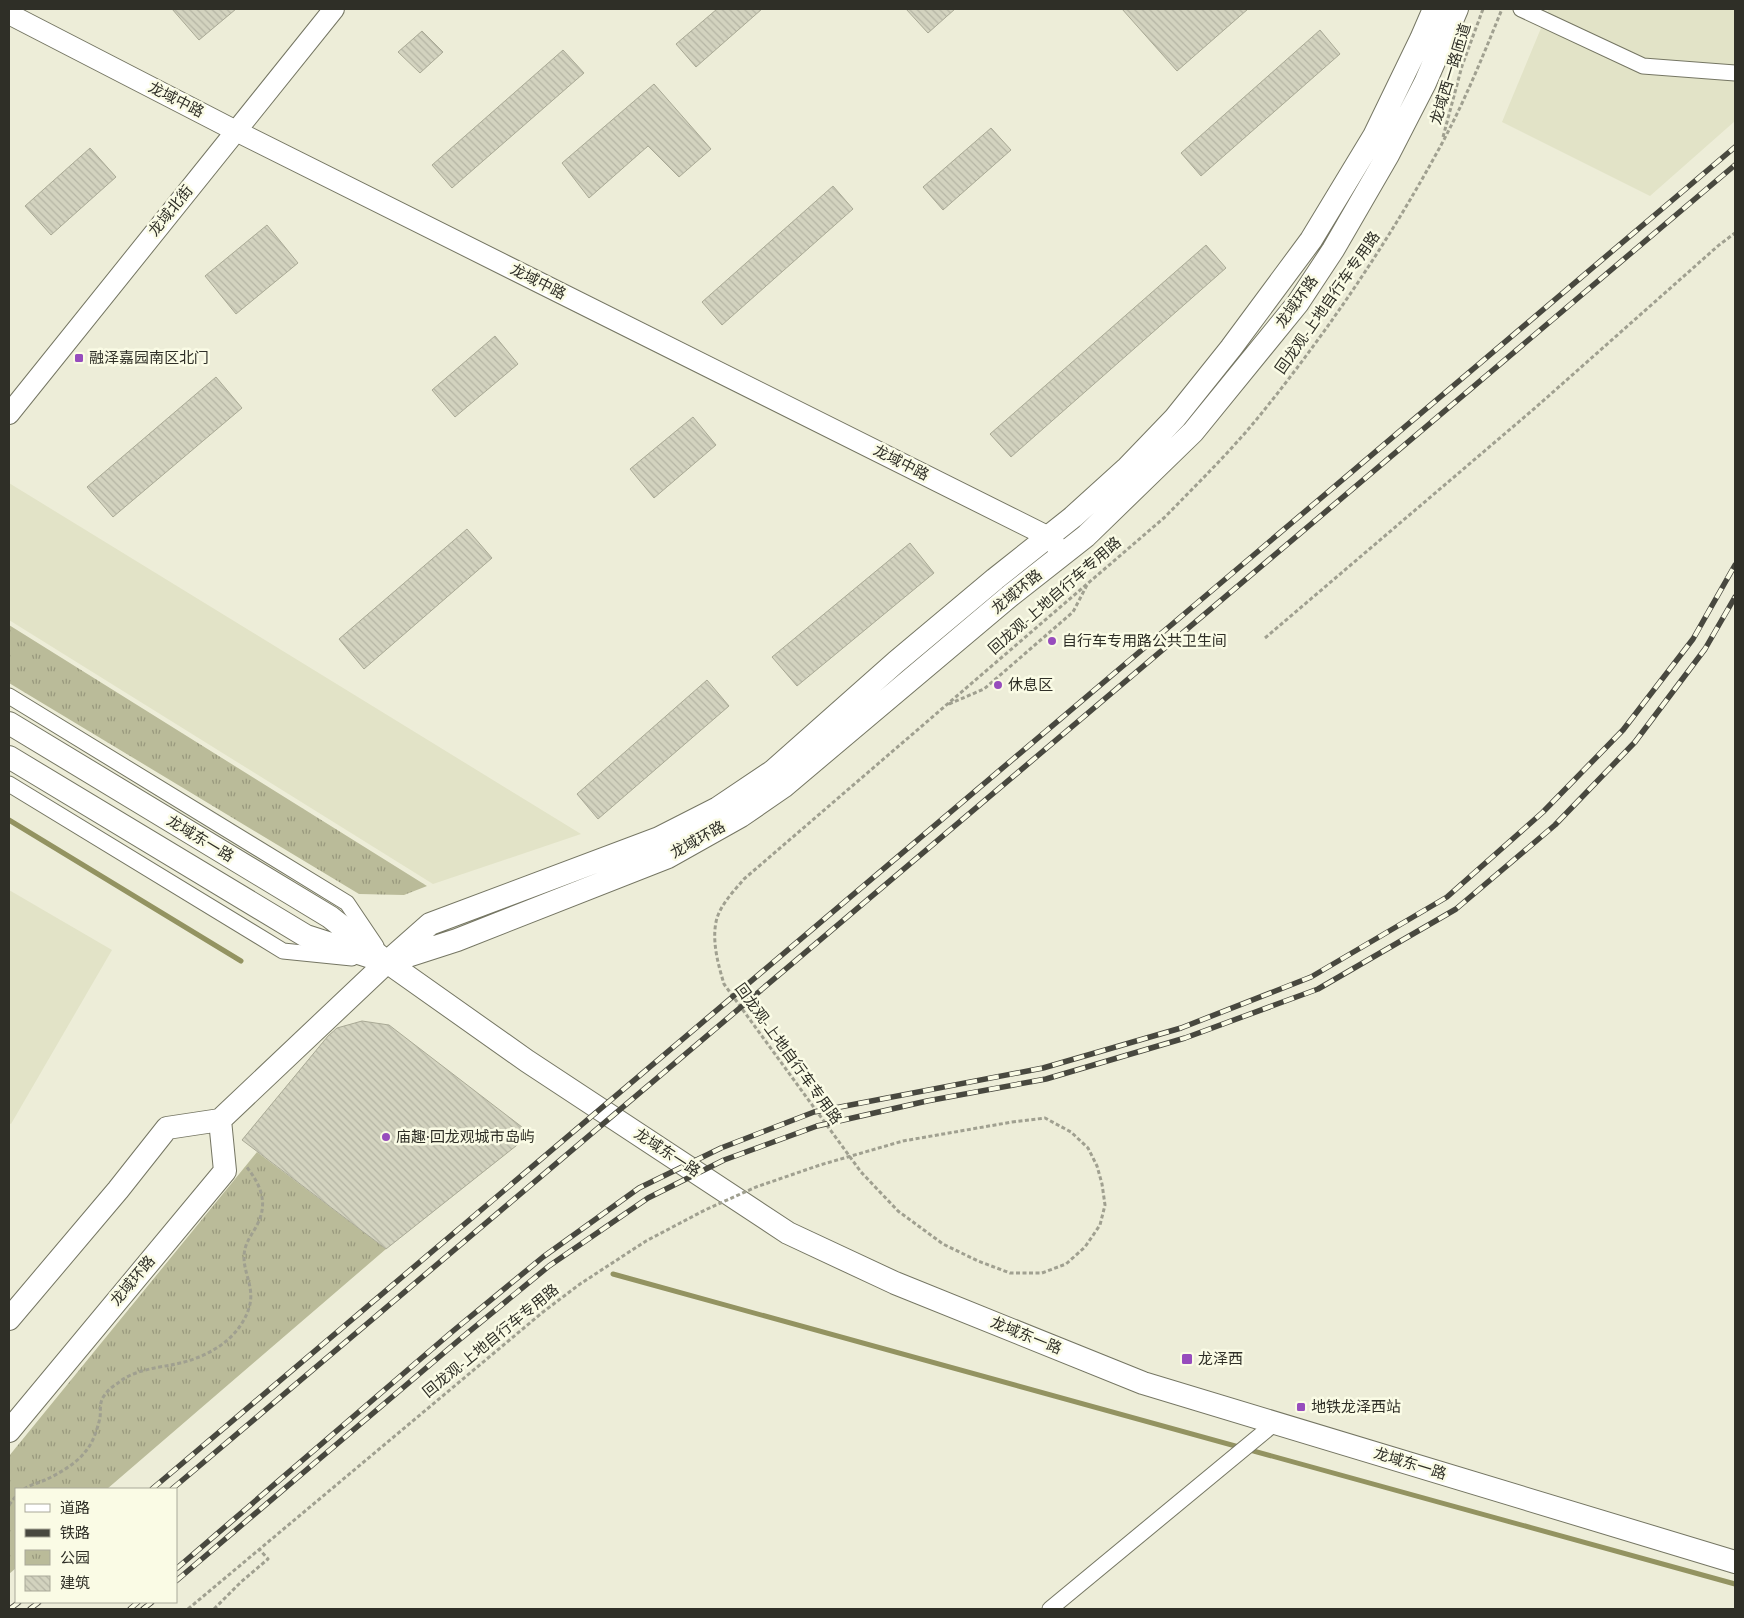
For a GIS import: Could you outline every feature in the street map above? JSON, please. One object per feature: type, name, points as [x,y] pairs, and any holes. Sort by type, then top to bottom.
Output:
[{"type":"main road","name":"龙域环路","points":[[9,1431],[225,1171],[220,1120],[386,962],[430,924],[659,838],[718,808],[773,771],[896,662],[1073,517],[1126,468],[1175,418],[1231,348],[1311,240],[1374,136],[1434,9]]},
{"type":"main road","name":"龙域环路","points":[[386,962],[458,940],[668,857],[741,816],[783,787],[1011,595],[1086,536],[1193,432],[1298,303],[1342,235],[1388,155],[1425,83],[1458,9]]},
{"type":"main road","name":"龙域东一路","points":[[9,723],[330,917],[386,962],[527,1061],[788,1233],[895,1283],[1143,1383],[1735,1562]]},
{"type":"main road","name":"龙域东一路","points":[[9,758],[306,936],[386,962]]},
{"type":"main road","points":[[9,1319],[118,1190],[167,1128],[220,1120]]},
{"type":"street","name":"龙域北街","points":[[9,414],[334,9]]},
{"type":"street","points":[[1521,9],[1643,66],[1735,73]]},
{"type":"street","name":"龙域中路","points":[[9,14],[236,131],[1049,536],[1064,554]]},
{"type":"street","points":[[9,696],[347,903],[386,962]]},
{"type":"street","points":[[9,784],[283,951],[386,962]]},
{"type":"street","points":[[1050,1609],[1275,1423]]},
{"type":"path","name":"龙域西一路匝道","points":[[1441,146],[1462,66],[1483,9]]},
{"type":"path","name":"回龙观-上地自行车专用路","points":[[188,1609],[543,1312],[580,1284],[646,1241],[731,1198],[820,1165],[903,1142],[1012,1122],[1045,1118],[1071,1132],[1088,1148],[1097,1166],[1105,1205],[1100,1225],[1085,1247],[1066,1264],[1042,1273],[1010,1273],[978,1261],[943,1244],[898,1211],[861,1172],[724,984],[718,963],[715,938],[717,918],[728,898],[744,879],[1165,517],[1221,460],[1260,415],[1317,342],[1385,241],[1441,146],[1480,63],[1502,9]]},
{"type":"path","points":[[1265,638],[1735,233]]},
{"type":"path","points":[[945,706],[984,688],[1073,612],[1088,582]]},
{"type":"path","points":[[26,1488],[60,1472],[84,1454],[93,1441],[100,1418],[103,1396],[120,1380],[160,1366],[192,1361],[212,1352],[229,1339],[244,1322],[252,1297],[251,1285],[244,1267],[245,1247],[258,1224],[262,1200],[261,1189],[246,1166]]},
{"type":"path","points":[[214,1609],[268,1559],[259,1549]]},
{"type":"shaded area","points":[[1549,9],[1735,9],[1735,121],[1650,196],[1502,122]]},
{"type":"shaded area","points":[[9,483],[581,834],[433,884],[9,620]]},
{"type":"shaded area","points":[[9,890],[112,950],[11,1124],[9,1123]]},
{"type":"green space","points":[[9,625],[427,886],[404,895],[359,894],[9,683]]},
{"type":"green space","points":[[257,1152],[386,1249],[108,1488],[15,1488],[15,1569],[9,1574],[9,1456]]},
{"type":"building","points":[[172,9],[236,9],[199,40]]},
{"type":"building","points":[[717,9],[762,9],[696,67],[676,44]]},
{"type":"building","points":[[906,9],[955,9],[928,33]]},
{"type":"building","points":[[1122,9],[1248,9],[1177,71]]},
{"type":"building","points":[[1320,30],[1340,54],[1201,176],[1181,153]]},
{"type":"building","points":[[422,31],[443,52],[420,73],[398,52]]},
{"type":"building","points":[[563,50],[584,73],[452,188],[432,165]]},
{"type":"building","points":[[654,84],[711,149],[679,177],[648,146],[589,198],[562,163]]},
{"type":"building","points":[[991,128],[1011,150],[943,210],[923,187]]},
{"type":"building","points":[[90,148],[116,177],[51,235],[25,206]]},
{"type":"building","points":[[833,186],[853,209],[722,325],[702,302]]},
{"type":"building","points":[[267,225],[298,263],[236,314],[205,276]]},
{"type":"building","points":[[1206,245],[1226,268],[1011,457],[990,434]]},
{"type":"building","points":[[495,336],[518,364],[455,417],[432,390]]},
{"type":"building","points":[[216,377],[242,408],[113,517],[87,487]]},
{"type":"building","points":[[693,417],[716,445],[654,498],[630,469]]},
{"type":"building","points":[[467,529],[492,558],[364,669],[339,639]]},
{"type":"building","points":[[910,543],[934,573],[797,686],[772,657]]},
{"type":"building","points":[[707,680],[729,706],[598,819],[577,794]]},
{"type":"building","name":"庙趣·回龙观城市岛屿","points":[[362,1021],[389,1025],[531,1134],[386,1249],[242,1140],[328,1036],[337,1028]]},
{"type":"waterway","points":[[9,820],[241,961]]},
{"type":"waterway","points":[[613,1274],[1735,1584]]},
{"type":"railway","points":[[153,1488],[1735,147]]},
{"type":"railway","points":[[173,1488],[1735,165]]},
{"type":"railway","points":[[178,1567],[453,1331],[543,1257],[639,1188],[721,1148],[814,1112],[1043,1068],[1181,1028],[1311,977],[1447,897],[1543,812],[1623,730],[1693,639],[1735,565]]},
{"type":"railway","points":[[178,1579],[459,1340],[549,1266],[648,1198],[724,1160],[817,1126],[927,1101],[1046,1079],[1185,1038],[1318,989],[1456,909],[1555,825],[1635,742],[1705,649],[1735,597]]},
{"type":"railway","points":[[10,1609],[18,1603]]},
{"type":"railway","points":[[30,1609],[38,1603]]},
{"type":"railway","points":[[130,1609],[137,1603]]},
{"type":"railway","points":[[143,1609],[151,1603]]},
{"type":"place","name":"融泽嘉园南区北门","points":[[79,358]]},
{"type":"place","name":"自行车专用路公共卫生间","points":[[1052,641]]},
{"type":"place","name":"休息区","points":[[998,685]]},
{"type":"place","name":"庙趣·回龙观城市岛屿","points":[[386,1137]]},
{"type":"place","name":"龙泽西","points":[[1187,1359]]},
{"type":"place","name":"地铁龙泽西站","points":[[1301,1407]]}]
